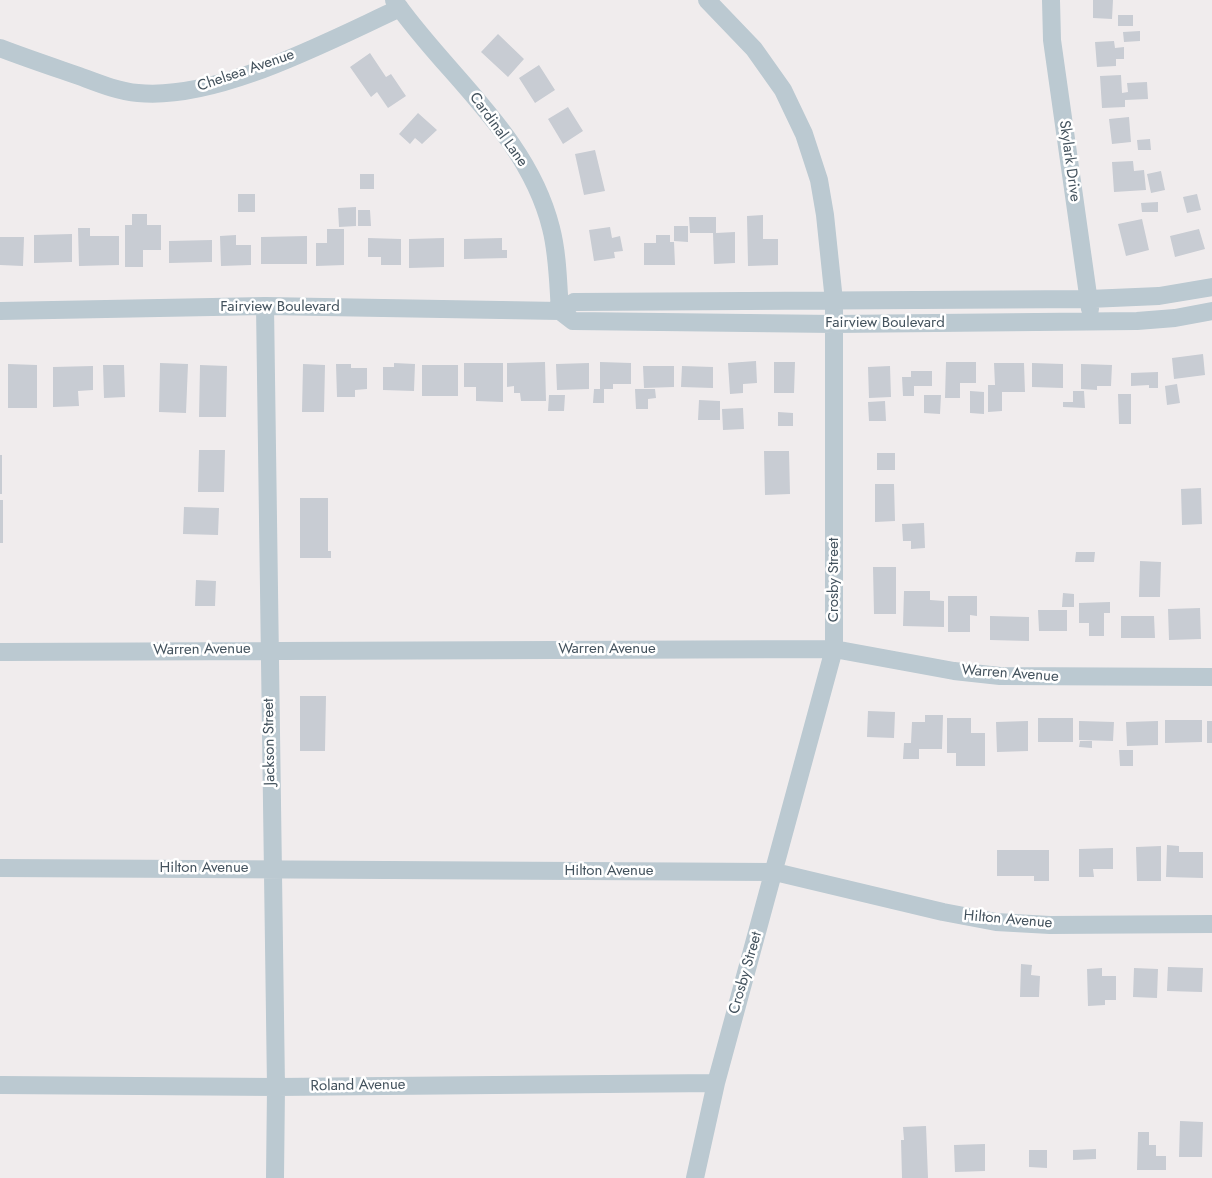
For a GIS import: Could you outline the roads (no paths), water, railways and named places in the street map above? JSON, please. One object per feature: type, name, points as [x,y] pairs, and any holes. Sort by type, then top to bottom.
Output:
[{"type":"street","name":"Crosby Street","points":[[694,1178],[716,1083],[775,872],[834,649],[835,324],[822,198],[804,134],[782,90],[754,50],[707,0]]},
{"type":"street","name":"Skylark Drive","points":[[1052,0],[1053,48],[1092,322]]},
{"type":"street","name":"Chelsea Avenue","points":[[0,48],[114,88],[136,93],[182,92],[210,87],[263,68],[397,4]]},
{"type":"street","name":"Cardinal Lane","points":[[397,4],[497,124],[523,161],[546,211],[552,229],[560,311]]},
{"type":"street","name":"Fairview Boulevard","points":[[0,311],[265,306],[560,311],[574,302],[1089,299],[1159,296],[1212,287]]},
{"type":"street","name":"Jackson Street","points":[[265,306],[276,1087],[275,1178]]},
{"type":"street","name":"Fairview Boulevard","points":[[560,311],[573,321],[835,324],[1157,320],[1212,311]]},
{"type":"street","name":"Warren Avenue","points":[[0,652],[834,649],[954,671],[1000,676],[1212,676]]},
{"type":"street","name":"Hilton Avenue","points":[[0,868],[775,872],[943,912],[996,922],[1050,925],[1212,924]]},
{"type":"street","name":"Roland Avenue","points":[[0,1085],[276,1087],[716,1083]]}]
